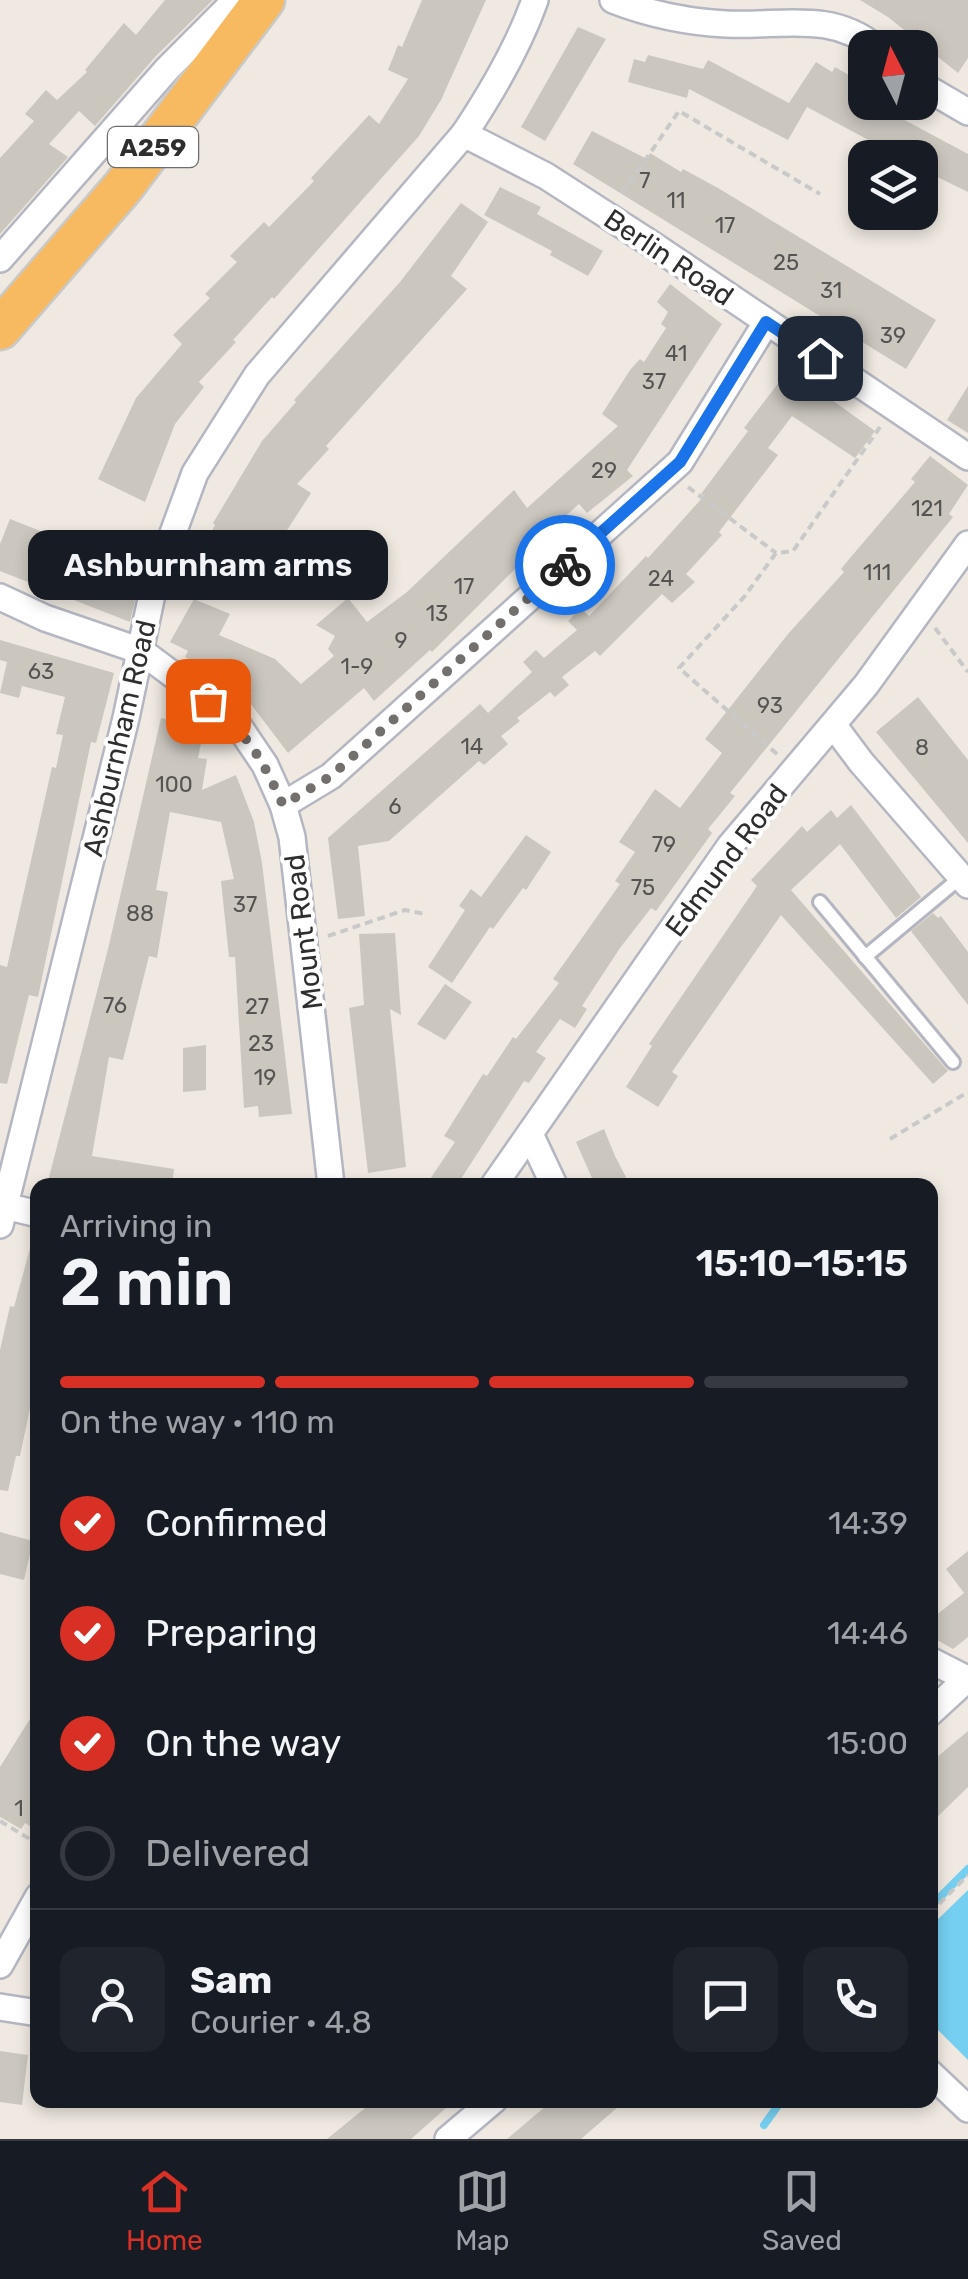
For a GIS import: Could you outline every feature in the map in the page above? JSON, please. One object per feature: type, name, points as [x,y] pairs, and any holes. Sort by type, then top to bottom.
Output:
[{"type":"highway","name":"A259","points":[[0,329],[123,187],[263,1]]},
{"type":"street","name":"Ashburnham Road","points":[[2,1216],[141,652],[154,585],[195,473],[257,375],[464,134],[489,97],[535,0]]},
{"type":"street","points":[[612,0],[649,14],[728,24],[806,20],[848,32]]},
{"type":"street","points":[[0,259],[168,68],[230,6],[263,1]]},
{"type":"street","points":[[938,94],[968,112]]},
{"type":"street","name":"Berlin Road","points":[[464,134],[546,176],[653,244],[968,457]]},
{"type":"street","points":[[283,805],[331,776],[680,462],[766,322]]},
{"type":"street","name":"Edmund Road","points":[[499,1178],[730,846],[834,726],[968,544]]},
{"type":"street","name":"Mount Road","points":[[0,597],[141,652],[240,728],[264,765],[283,805],[292,837],[330,1178]]},
{"type":"street","points":[[834,726],[964,881]]},
{"type":"street","points":[[530,1134],[551,1178]]},
{"type":"street","points":[[2,1216],[30,1214]]},
{"type":"street","points":[[938,1664],[967,1679],[938,1705]]},
{"type":"street","points":[[0,1964],[30,1911]]},
{"type":"street","points":[[0,2007],[30,2012]]},
{"type":"street","points":[[938,2081],[968,2109]]},
{"type":"street","points":[[448,2139],[485,2108]]},
{"type":"lane","points":[[864,957],[964,881]]},
{"type":"lane","points":[[820,902],[953,1062]]},
{"type":"path","points":[[618,199],[678,111],[820,194]]},
{"type":"path","points":[[776,752],[678,668],[744,597],[776,553],[793,550],[880,427]]},
{"type":"path","points":[[686,485],[776,553]]},
{"type":"path","points":[[935,628],[968,672]]},
{"type":"path","points":[[305,944],[405,910],[425,914]]},
{"type":"path","points":[[890,1139],[968,1092]]},
{"type":"path","points":[[0,1820],[30,1839]]},
{"type":"path","points":[[938,1906],[968,1875]]},
{"type":"water","points":[[968,1890],[968,2060],[938,2030],[938,1919]]},
{"type":"building","points":[[165,0],[213,0],[156,56],[95,126],[79,111],[49,144],[68,157],[0,234],[0,158],[34,121],[25,114],[46,90],[57,100],[87,72],[124,23],[136,35]]},
{"type":"building","points":[[422,0],[486,0],[441,100],[419,136],[199,382],[204,387],[175,424],[145,502],[98,479],[136,398],[182,344],[173,335],[210,298],[205,294],[237,262],[230,256],[264,222],[269,227],[369,115],[379,124],[408,79],[388,70]]},
{"type":"building","points":[[860,0],[968,0],[968,58],[958,73],[938,57],[938,30],[904,30]]},
{"type":"building","points":[[578,27],[606,39],[545,141],[521,127]]},
{"type":"building","points":[[648,55],[703,69],[708,60],[789,103],[816,62],[832,72],[835,67],[848,75],[848,120],[905,120],[968,154],[968,192],[938,177],[938,140],[868,140],[807,107],[788,140],[689,89],[687,98],[628,82],[634,59],[645,62]]},
{"type":"building","points":[[592,131],[647,159],[650,153],[718,188],[936,320],[906,369],[573,164]]},
{"type":"building","points":[[500,187],[541,207],[537,214],[603,251],[588,276],[550,255],[552,251],[484,215]]},
{"type":"building","points":[[461,203],[488,222],[451,276],[467,289],[326,446],[329,449],[297,484],[311,493],[264,566],[268,568],[255,590],[197,558],[213,523],[262,441],[400,282]]},
{"type":"building","points":[[670,284],[722,324],[627,470],[633,476],[587,513],[579,504],[551,529],[555,534],[432,652],[374,701],[364,688],[288,753],[247,699],[252,693],[185,657],[188,651],[170,642],[194,599],[230,614],[219,635],[275,659],[301,684],[334,656],[328,649],[335,636],[316,625],[348,598],[367,622],[407,592],[514,490],[527,508],[618,426],[602,414],[630,370],[640,359],[644,362],[666,328],[661,324],[668,312],[657,302]]},
{"type":"building","points":[[789,369],[875,431],[855,458],[792,416],[768,448],[778,455],[719,532],[722,535],[686,574],[695,582],[672,603],[662,594],[600,656],[595,651],[562,677],[569,685],[555,697],[550,692],[501,736],[508,744],[484,765],[479,761],[389,841],[358,846],[365,916],[338,919],[328,838],[480,704],[488,713],[532,672],[523,662],[536,650],[544,658],[577,630],[568,621],[581,608],[589,616],[648,558],[704,496],[701,494],[748,431],[744,428]]},
{"type":"building","points":[[968,386],[968,433],[947,420]]},
{"type":"building","points":[[930,456],[968,485],[949,514],[953,517],[730,793],[735,796],[708,829],[712,833],[656,911],[651,908],[620,948],[582,1006],[587,1009],[575,1028],[560,1019],[536,1052],[546,1058],[529,1083],[524,1081],[462,1178],[431,1178],[455,1142],[444,1136],[483,1074],[487,1076],[513,1037],[516,1039],[559,983],[553,979],[620,884],[615,881],[635,852],[619,842],[655,789],[680,808],[722,753],[705,739],[788,634],[844,572],[841,569],[915,482],[911,479]]},
{"type":"building","points":[[10,519],[142,571],[130,622],[0,571],[0,544]]},
{"type":"building","points":[[0,640],[114,673],[96,743],[91,742],[38,997],[29,995],[7,1084],[0,1083],[0,965],[7,967],[52,767],[56,768],[63,735],[56,734],[65,697],[22,686],[19,698],[0,693],[7,662],[0,660]]},
{"type":"building","points":[[918,697],[968,760],[968,843],[876,732]]},
{"type":"building","points":[[161,718],[204,728],[198,758],[207,759],[202,790],[236,775],[254,822],[292,1114],[259,1117],[258,1106],[244,1108],[235,957],[229,957],[221,881],[234,879],[221,822],[170,812],[156,890],[168,892],[157,958],[149,956],[123,1060],[109,1057],[92,1156],[174,1169],[173,1178],[49,1178],[108,949]]},
{"type":"building","points":[[851,805],[921,897],[896,918],[840,844],[791,890],[948,1071],[933,1084],[781,915],[672,1072],[678,1076],[658,1107],[626,1087],[652,1046],[649,1044],[757,886],[751,880],[802,826],[807,832],[831,810],[837,818]]},
{"type":"building","points":[[526,835],[551,852],[526,890],[523,888],[493,929],[490,927],[452,983],[428,967],[465,910],[459,906],[471,889],[481,897]]},
{"type":"building","points":[[933,913],[941,916],[968,952],[968,1005],[911,931]]},
{"type":"building","points":[[395,933],[401,1015],[390,1009],[406,1167],[368,1173],[349,1008],[364,1005],[359,934]]},
{"type":"building","points":[[445,984],[472,1002],[445,1040],[417,1024]]},
{"type":"building","points":[[206,1045],[206,1090],[183,1092],[183,1048]]},
{"type":"building","points":[[604,1129],[626,1178],[592,1178],[576,1142]]},
{"type":"building","points":[[30,1248],[30,1408],[8,1491],[0,1490],[0,1350],[10,1306],[14,1307]]},
{"type":"building","points":[[0,1532],[30,1540],[24,1580],[0,1574]]},
{"type":"building","points":[[968,1551],[968,1637],[953,1649],[938,1641],[938,1614],[964,1593],[946,1569]]},
{"type":"building","points":[[30,1719],[30,1826],[25,1823],[21,1829],[0,1817],[0,1767]]},
{"type":"building","points":[[968,1731],[968,1787],[938,1816],[938,1756]]},
{"type":"building","points":[[0,2051],[28,2055],[22,2105],[0,2102]]},
{"type":"building","points":[[365,2108],[446,2108],[411,2139],[327,2139]]},
{"type":"building","points":[[544,2108],[617,2108],[581,2139],[507,2139]]},
{"type":"waterway","points":[[938,1899],[968,1869]]},
{"type":"waterway","points":[[764,2125],[776,2108]]},
{"type":"way so far","points":[[208,701],[240,728],[283,805],[331,776],[565,565]]},
{"type":"place","name":"Ashburnham arms","points":[[208,701]]},
{"type":"route","points":[[565,565],[680,462],[766,322],[820,358]]}]
